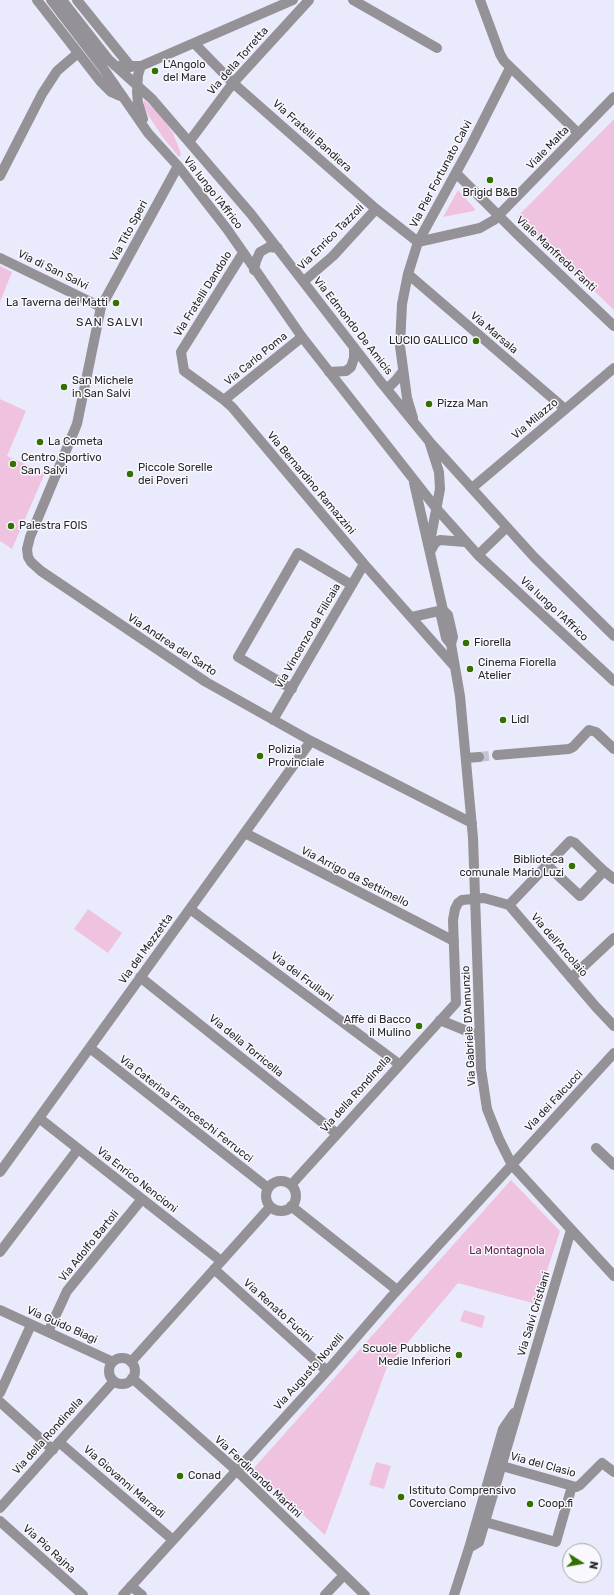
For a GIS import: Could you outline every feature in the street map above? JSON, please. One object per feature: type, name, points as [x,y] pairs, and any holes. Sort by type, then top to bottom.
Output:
[{"type":"street","name":"Via lungo l'Affrico","points":[[37,0],[106,87],[111,92],[123,97]]},
{"type":"street","points":[[51,0],[77,26]]},
{"type":"street","points":[[62,0],[77,26]]},
{"type":"street","points":[[77,0],[136,66]]},
{"type":"street","points":[[115,66],[136,66],[194,43],[293,0]]},
{"type":"street","name":"Via della Torretta","points":[[189,142],[233,82],[309,0]]},
{"type":"street","points":[[354,0],[437,48]]},
{"type":"street","points":[[480,0],[500,54],[510,68],[578,133]]},
{"type":"street","name":"Via lungo l'Affrico","points":[[77,26],[148,133],[178,166],[243,253],[302,338],[436,508],[478,555],[614,681]]},
{"type":"street","name":"Via Edmondo De Amicis","points":[[77,26],[115,66],[152,99],[189,142],[278,248],[429,441],[507,527],[614,636]]},
{"type":"street","name":"Via Fratelli Bandiera","points":[[194,43],[233,82],[376,210],[418,242]]},
{"type":"street","points":[[0,176],[42,94],[57,71],[78,53]]},
{"type":"street","name":"Via lungo l'Affrico","points":[[136,66],[139,109],[148,133]]},
{"type":"street","name":"Via Pier Fortunato Calvi","points":[[415,423],[409,404],[403,371],[400,336],[402,304],[408,274],[418,242],[456,173],[510,68]]},
{"type":"street","name":"Viale Malta","points":[[418,242],[480,228],[489,224],[499,216],[614,97]]},
{"type":"street","name":"Via Tito Speri","points":[[84,388],[98,306],[178,166]]},
{"type":"street","name":"Viale Manfredo Fanti","points":[[456,173],[614,326]]},
{"type":"street","name":"Via Enrico Tazzoli","points":[[304,281],[333,256],[376,210]]},
{"type":"street","points":[[254,270],[260,252],[269,246],[278,248]]},
{"type":"street","name":"Via Fratelli Dandolo","points":[[184,371],[181,352],[243,253]]},
{"type":"street","name":"Via di San Salvi","points":[[0,258],[98,306]]},
{"type":"street","name":"Via Marsala","points":[[408,274],[565,409]]},
{"type":"street","name":"Via Carlo Poma","points":[[224,400],[302,338]]},
{"type":"street","points":[[329,372],[346,371],[351,367],[354,358],[354,347]]},
{"type":"street","name":"Via Milazzo","points":[[472,488],[614,368]]},
{"type":"street","name":"Via Bernardino Ramazzini","points":[[184,371],[224,400],[456,669]]},
{"type":"street","points":[[387,389],[403,371]]},
{"type":"street","name":"Via Andrea del Sarto","points":[[84,388],[77,424],[27,544],[27,552],[30,560],[41,571],[194,674],[311,741],[472,823]]},
{"type":"street","points":[[429,441],[440,478],[439,497],[436,508]]},
{"type":"street","name":"Via Gabriele D'Annunzio","points":[[413,479],[443,610],[441,616],[446,638],[451,644],[456,669],[472,823],[482,1082],[488,1109],[496,1133],[512,1165],[571,1230],[613,1272]]},
{"type":"street","name":"Via Gabriele D'Annunzio","points":[[430,552],[431,534],[436,508]]},
{"type":"street","points":[[478,555],[507,527]]},
{"type":"street","points":[[430,552],[435,543],[440,540],[465,542]]},
{"type":"street","points":[[292,689],[238,657],[298,553],[352,585]]},
{"type":"street","name":"Via Vincenzo da Filicaia","points":[[273,720],[364,564]]},
{"type":"street","points":[[412,617],[443,610]]},
{"type":"street","points":[[497,755],[569,749],[573,747],[589,730],[596,732],[614,749]]},
{"type":"street","name":"Via del Mezzetta","points":[[0,1172],[311,741]]},
{"type":"street","points":[[466,758],[479,757]]},
{"type":"street","name":"Via Arrigo da Settimello","points":[[245,833],[454,941]]},
{"type":"street","points":[[476,898],[490,899],[509,905],[568,842],[571,841],[614,880]]},
{"type":"street","points":[[547,865],[580,896],[604,871]]},
{"type":"street","name":"Via Gabriele D'Annunzio","points":[[456,1003],[453,920],[456,906],[462,900],[476,898]]},
{"type":"street","name":"Via dell'Arcolaio","points":[[509,905],[614,1026]]},
{"type":"street","name":"Via dei Frullani","points":[[190,909],[399,1064]]},
{"type":"street","points":[[571,978],[614,938]]},
{"type":"street","name":"Via della Torricella","points":[[140,977],[337,1134]]},
{"type":"street","name":"Via della Rondinella","points":[[291,1185],[399,1064],[456,1003]]},
{"type":"street","points":[[440,1020],[480,1036]]},
{"type":"street","name":"Via Caterina Franceschi Ferrucci","points":[[90,1048],[268,1188]]},
{"type":"street","name":"Via dei Falcucci","points":[[512,1165],[614,1053]]},
{"type":"street","name":"Via Enrico Nencioni","points":[[39,1118],[221,1261]]},
{"type":"street","points":[[596,1148],[614,1165]]},
{"type":"street","points":[[0,1252],[78,1149]]},
{"type":"street","name":"Via Augusto Novelli","points":[[123,1595],[327,1371],[397,1290],[512,1165]]},
{"type":"street","points":[[279,1180],[287,1182],[291,1185],[296,1196],[291,1206],[280,1211],[270,1207],[266,1200],[268,1188],[274,1182],[279,1180]]},
{"type":"street","name":"Via Adolfo Bartoli","points":[[48,1332],[67,1291],[142,1199]]},
{"type":"street","points":[[291,1206],[397,1290]]},
{"type":"street","points":[[131,1362],[270,1207]]},
{"type":"street","name":"Via Salvi Cristiani","points":[[469,1548],[479,1542],[571,1230]]},
{"type":"street","name":"Via Renato Fucini","points":[[214,1269],[327,1371]]},
{"type":"street","name":"Via Guido Biagi","points":[[0,1310],[113,1362]]},
{"type":"street","points":[[0,1393],[31,1325]]},
{"type":"street","points":[[121,1358],[131,1362],[135,1370],[132,1378],[123,1384],[114,1381],[110,1372],[113,1362],[121,1358]]},
{"type":"street","name":"Via Ferdinando Martini","points":[[132,1378],[236,1471],[365,1595]]},
{"type":"street","name":"Via della Rondinella","points":[[0,1508],[114,1381]]},
{"type":"street","name":"Via Giovanni Marradi","points":[[0,1402],[173,1540]]},
{"type":"street","name":"Via Salvi Cristiani","points":[[454,1595],[503,1429],[520,1405]]},
{"type":"street","name":"Via del Clasio","points":[[502,1466],[576,1487],[580,1485],[602,1463],[614,1472]]},
{"type":"street","points":[[485,1522],[556,1542],[572,1486]]},
{"type":"street","name":"Via Pio Rajna","points":[[0,1521],[83,1595]]},
{"type":"street","points":[[325,1595],[344,1576]]},
{"type":"street","points":[[132,1586],[142,1595]]},
{"type":"green space","points":[[144,100],[160,114],[173,133],[181,155],[179,157],[164,139],[150,118],[143,105]]},
{"type":"green space","points":[[614,119],[614,310],[517,217]]},
{"type":"green space","points":[[458,190],[475,209],[474,211],[443,217]]},
{"type":"green space","points":[[0,266],[12,272],[0,302]]},
{"type":"green space","name":"Centro Sportivo San Salvi","points":[[0,399],[26,411],[7,456],[45,473],[12,549],[0,541]]},
{"type":"green space","points":[[88,909],[122,933],[108,953],[74,929]]},
{"type":"green space","name":"La Montagnola","points":[[511,1180],[560,1231],[536,1304],[458,1283],[387,1367],[325,1535],[253,1469]]},
{"type":"green space","points":[[464,1310],[485,1316],[482,1328],[460,1321]]},
{"type":"green space","points":[[376,1462],[391,1466],[384,1489],[369,1485]]},
{"type":"tunnel","points":[[479,757],[497,755]]},
{"type":"place","name":"L'Angolo del Mare","points":[[155,71]]},
{"type":"place","name":"Brigid B&B","points":[[490,180]]},
{"type":"place","name":"La Taverna dei Matti","points":[[116,303]]},
{"type":"place","name":"LUCIO GALLICO","points":[[476,341]]},
{"type":"place","name":"San Michele in San Salvi","points":[[64,387]]},
{"type":"place","name":"Pizza Man","points":[[429,404]]},
{"type":"place","name":"La Cometa","points":[[40,442]]},
{"type":"place","name":"Centro Sportivo San Salvi","points":[[13,464]]},
{"type":"place","name":"Piccole Sorelle dei Poveri","points":[[130,474]]},
{"type":"place","name":"Palestra FOIS","points":[[11,526]]},
{"type":"place","name":"Fiorella","points":[[466,643]]},
{"type":"place","name":"Cinema Fiorella Atelier","points":[[470,669]]},
{"type":"place","name":"Lidl","points":[[503,720]]},
{"type":"place","name":"Polizia Provinciale","points":[[260,756]]},
{"type":"place","name":"Biblioteca comunale Mario Luzi","points":[[572,866]]},
{"type":"place","name":"Affè di Bacco il Mulino","points":[[419,1026]]},
{"type":"place","name":"Scuole Pubbliche Medie Inferiori","points":[[459,1355]]},
{"type":"place","name":"Conad","points":[[180,1476]]},
{"type":"place","name":"Istituto Comprensivo Coverciano","points":[[401,1497]]},
{"type":"place","name":"Coop.fi","points":[[530,1504]]},
{"type":"district","name":"SAN SALVI","points":[[110,323]]}]
